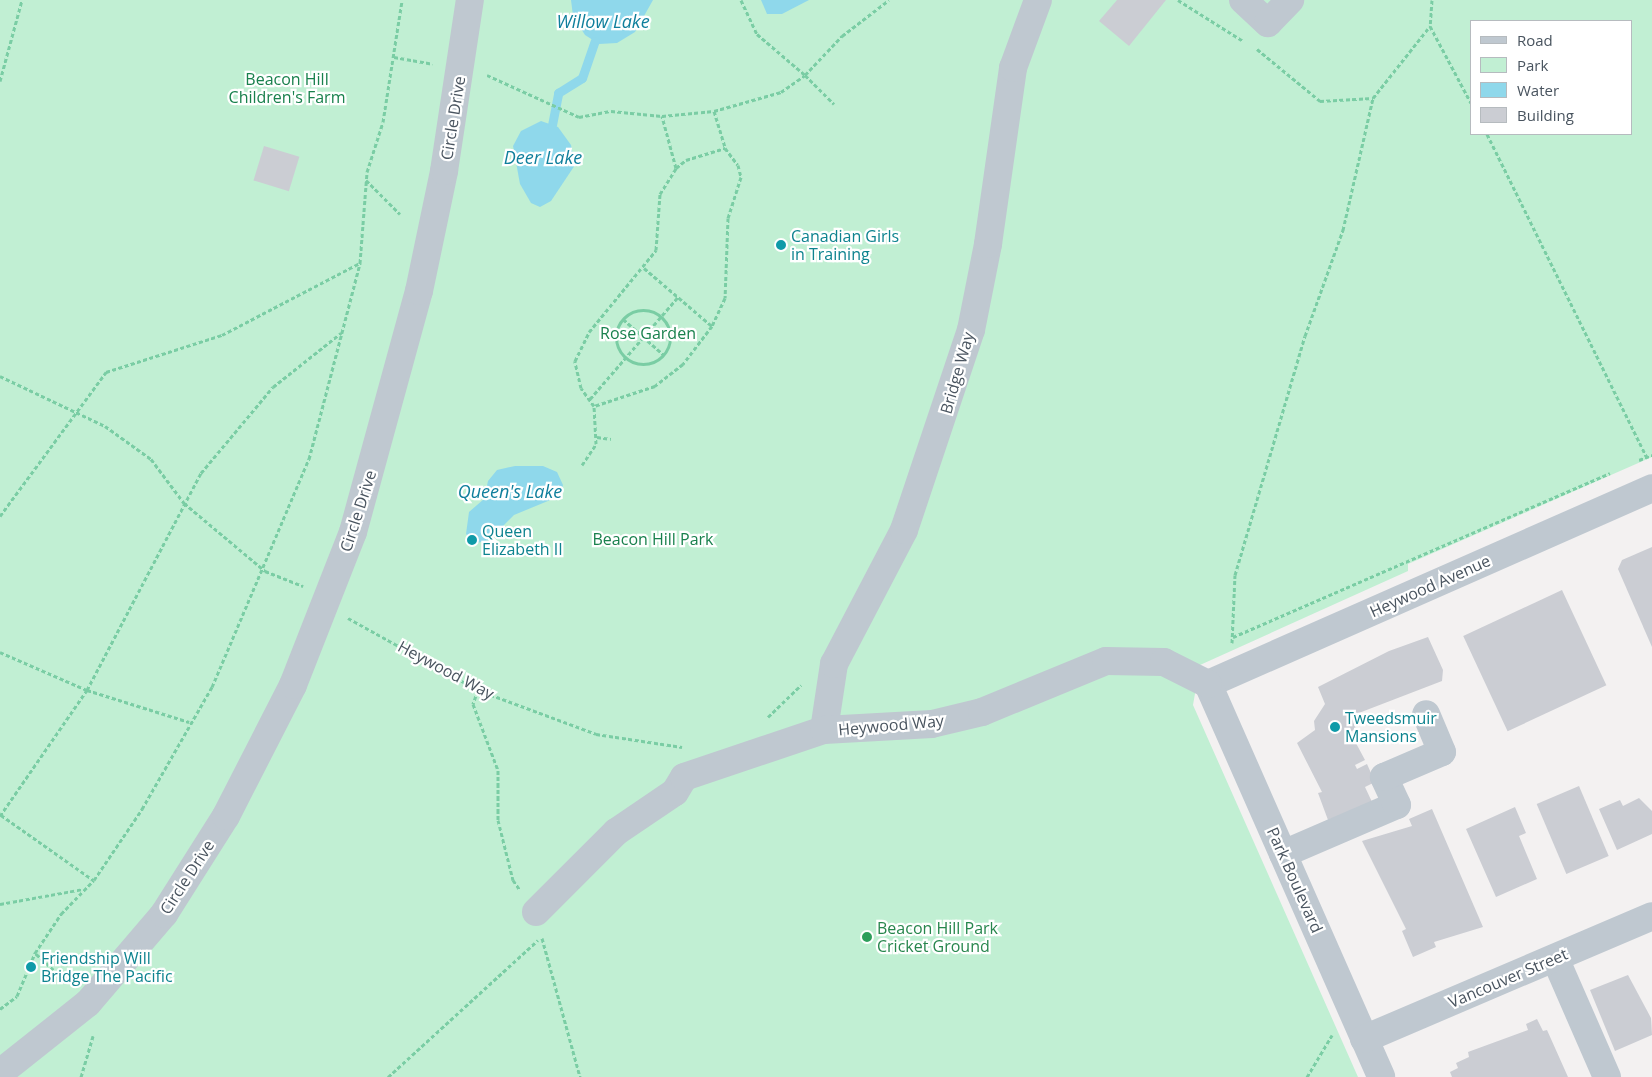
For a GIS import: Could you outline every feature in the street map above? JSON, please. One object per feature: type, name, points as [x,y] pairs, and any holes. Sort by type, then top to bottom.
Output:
[{"type":"street","name":"Circle Drive","points":[[0,1073],[88,1003],[117,973],[164,914],[226,816],[293,685],[326,606],[366,488],[419,291],[444,171],[470,0]]},
{"type":"street","name":"Bridge Way","points":[[824,730],[834,664],[904,530],[945,416],[971,330],[988,244],[1012,68],[1038,0]]},
{"type":"street","points":[[1243,0],[1268,23],[1290,0]]},
{"type":"street","name":"Heywood Avenue","points":[[1208,684],[1652,488]]},
{"type":"street","name":"Heywood Way","points":[[539,924],[616,832],[675,792],[684,777],[824,730],[932,724],[982,712],[1106,661],[1164,662],[1208,684]]},
{"type":"street","name":"Park Boulevard","points":[[1208,684],[1381,1077]]},
{"type":"street","points":[[1284,854],[1397,805],[1384,777],[1442,752],[1426,714]]},
{"type":"street","name":"Vancouver Street","points":[[1361,1031],[1555,958],[1652,916]]},
{"type":"street","points":[[1555,958],[1607,1077]]},
{"type":"path","points":[[0,81],[22,0]]},
{"type":"path","points":[[0,1009],[17,996],[34,952],[83,889],[94,880],[142,809],[189,722],[212,687],[255,584],[265,571],[309,459],[360,263],[366,179],[383,122],[402,0]]},
{"type":"path","points":[[741,0],[757,34],[805,75],[834,104]]},
{"type":"path","points":[[546,98],[566,112],[579,117],[637,111],[662,116],[714,111],[781,92],[805,75],[842,36],[889,0]]},
{"type":"path","points":[[1178,0],[1247,43]]},
{"type":"path","points":[[1432,0],[1430,26],[1470,101]]},
{"type":"path","points":[[1208,684],[1229,658],[1233,637],[1235,576],[1305,336],[1343,230],[1373,98],[1430,26]]},
{"type":"path","points":[[1254,48],[1320,101],[1373,98]]},
{"type":"path","points":[[594,406],[655,386],[683,364],[712,326],[725,298],[728,218],[741,177],[725,148],[714,111]]},
{"type":"path","points":[[662,116],[676,168]]},
{"type":"path","points":[[1488,135],[1608,372],[1646,457]]},
{"type":"path","points":[[582,465],[597,437],[594,406],[576,374],[581,344],[644,268],[659,235],[660,194],[676,168],[686,160],[725,148]]},
{"type":"path","points":[[366,179],[400,214]]},
{"type":"path","points":[[0,516],[73,413],[106,372],[222,335],[360,263]]},
{"type":"path","points":[[644,268],[712,326]]},
{"type":"path","points":[[590,400],[678,297]]},
{"type":"path","points":[[646,310],[661,317],[670,331],[664,355],[646,365],[625,358],[616,339],[623,319],[646,310]]},
{"type":"path","points":[[623,319],[664,355]]},
{"type":"path","points":[[94,880],[0,815],[87,690],[201,473],[273,387],[341,333]]},
{"type":"path","points":[[0,376],[73,413],[105,426],[151,459],[184,503],[265,571],[308,588],[326,606]]},
{"type":"path","points":[[597,437],[611,439]]},
{"type":"path","points":[[1628,465],[1652,455]]},
{"type":"path","points":[[1233,637],[1619,469]]},
{"type":"path","name":"Heywood Way","points":[[370,628],[478,690],[596,734],[669,745],[692,746]]},
{"type":"path","points":[[0,652],[87,690],[189,722]]},
{"type":"path","points":[[762,722],[815,672],[834,664]]},
{"type":"path","points":[[478,690],[473,704],[498,770],[498,820],[513,880],[539,924],[580,1077]]},
{"type":"path","points":[[0,904],[83,889]]},
{"type":"path","points":[[388,1077],[539,924]]},
{"type":"path","points":[[34,952],[88,1003],[98,1016],[81,1077]]},
{"type":"path","points":[[1307,1077],[1333,1033],[1361,1031]]},
{"type":"green space","name":"Beacon Hill Park","points":[[0,0],[1652,0],[1652,457],[1408,564],[1408,571],[1200,665],[1193,705],[1358,1077],[0,1077]]},
{"type":"water","name":"Willow Lake","points":[[571,0],[653,0],[635,32],[617,43],[599,44],[585,35],[573,16]]},
{"type":"water","points":[[761,0],[809,0],[782,14],[767,14]]},
{"type":"water","name":"Deer Lake","points":[[541,121],[558,127],[571,145],[575,165],[551,201],[540,207],[531,203],[520,184],[513,146],[521,131]]},
{"type":"water","name":"Queen's Lake","points":[[515,466],[543,466],[557,472],[563,485],[560,496],[514,515],[489,540],[477,543],[466,534],[469,512],[484,499],[488,481],[497,470]]},
{"type":"building","points":[[1117,0],[1166,0],[1129,46],[1099,21]]},
{"type":"building","points":[[264,146],[299,157],[289,191],[253,180]]},
{"type":"building","points":[[1652,547],[1652,647],[1618,569],[1622,560]]},
{"type":"building","points":[[1562,590],[1606,685],[1508,731],[1463,636]]},
{"type":"building","name":"Tweedsmuir Mansions","points":[[1428,637],[1443,670],[1442,681],[1351,716],[1356,729],[1350,732],[1365,760],[1355,765],[1357,769],[1367,764],[1375,782],[1365,787],[1372,802],[1328,820],[1318,793],[1322,792],[1297,743],[1315,730],[1314,721],[1325,704],[1318,687],[1389,651]]},
{"type":"building","points":[[1579,786],[1609,856],[1566,874],[1537,804]]},
{"type":"building","points":[[1639,798],[1652,811],[1652,834],[1617,850],[1599,809],[1620,800],[1623,806]]},
{"type":"building","points":[[1515,807],[1526,833],[1519,836],[1537,879],[1496,897],[1466,829]]},
{"type":"building","points":[[1432,809],[1483,927],[1434,942],[1436,947],[1413,957],[1402,931],[1406,929],[1362,841],[1412,826],[1409,819]]},
{"type":"building","points":[[1628,975],[1651,1018],[1652,1035],[1615,1051],[1590,990]]},
{"type":"building","points":[[1537,1019],[1543,1031],[1547,1030],[1568,1077],[1452,1077],[1450,1072],[1458,1068],[1456,1063],[1469,1057],[1468,1052],[1528,1030],[1526,1024]]},
{"type":"waterway","points":[[552,125],[558,93],[582,78],[595,41]]},
{"type":"place","name":"Canadian Girls in Training","points":[[781,245]]},
{"type":"place","name":"Queen Elizabeth II","points":[[472,540]]},
{"type":"place","name":"Tweedsmuir Mansions","points":[[1335,727]]},
{"type":"place","name":"Beacon Hill Park Cricket Ground","points":[[867,937]]},
{"type":"place","name":"Friendship Will Bridge The Pacific","points":[[31,967]]},
{"type":"park label","name":"Beacon Hill Children's Farm","points":[[287,88]]},
{"type":"park label","name":"Rose Garden","points":[[648,333]]}]
